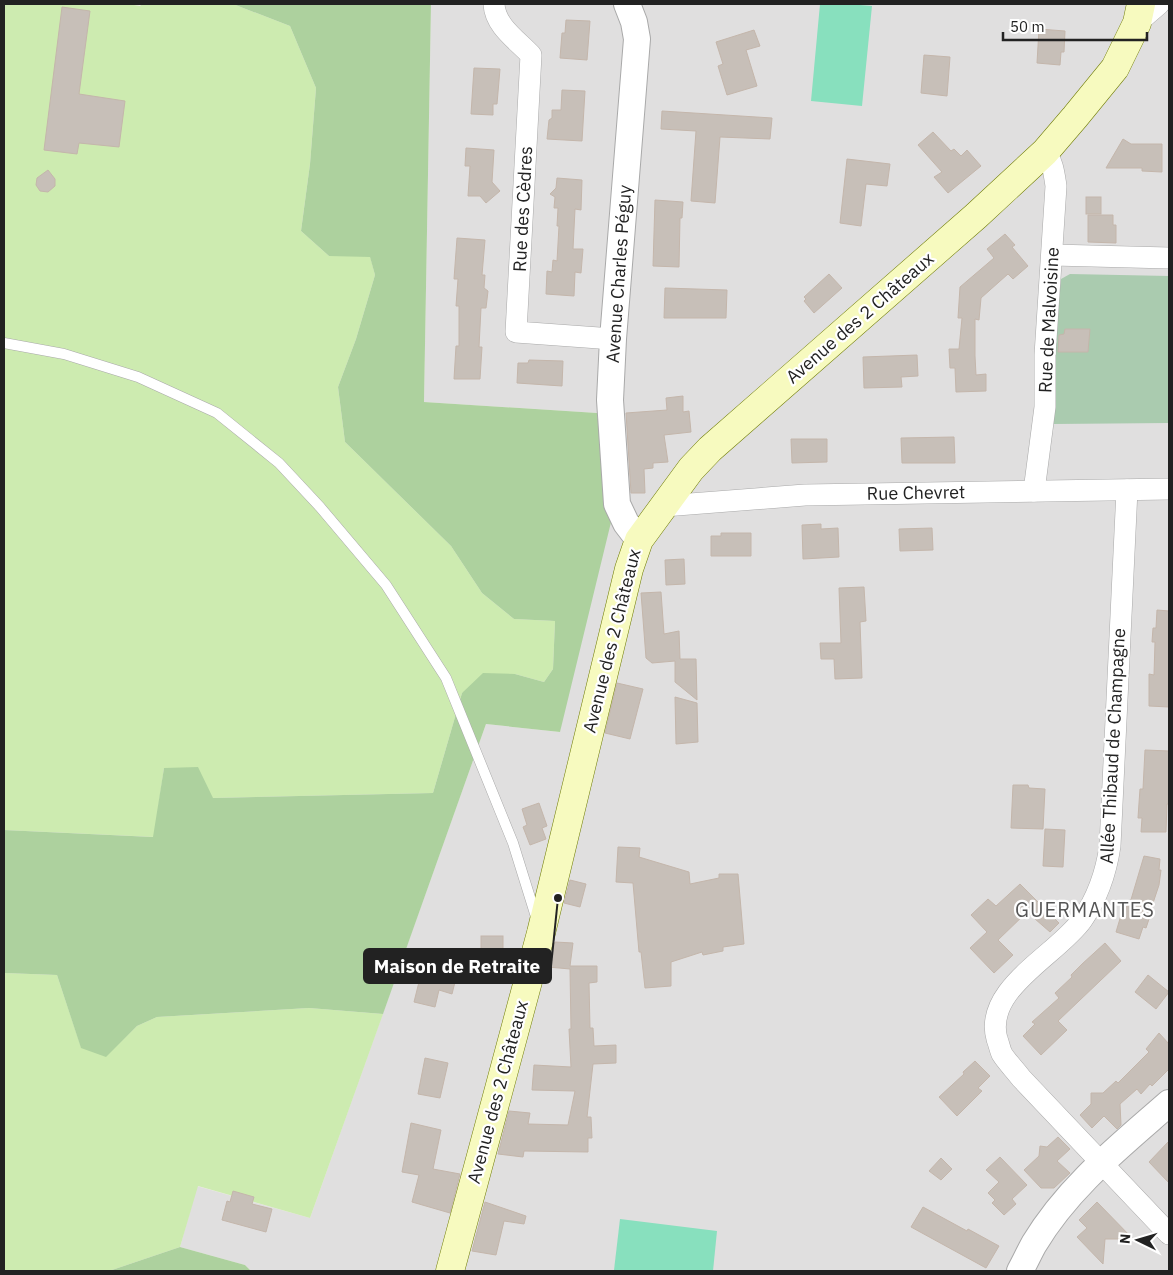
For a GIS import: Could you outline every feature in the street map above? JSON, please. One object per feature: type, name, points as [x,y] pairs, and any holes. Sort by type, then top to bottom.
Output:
[{"type":"main road","name":"Avenue des 2 Châteaux","points":[[450,1271],[541,933],[624,588],[638,540],[691,469],[710,448],[976,216],[1044,152],[1091,97],[1110,45],[1134,10]]},
{"type":"street","name":"Rue des Cèdres","points":[[494,4],[495,13],[500,23],[531,55],[516,332],[613,339]]},
{"type":"street","name":"Avenue Charles Péguy","points":[[627,4],[634,22],[637,39],[613,339],[610,400],[617,504],[626,523],[638,540]]},
{"type":"street","points":[[1134,10],[1160,4]]},
{"type":"street","name":"Rue de Malvoisine","points":[[1034,491],[1045,407],[1045,355],[1056,186],[1054,171],[1050,160],[1044,152]]},
{"type":"street","points":[[1053,255],[1169,258]]},
{"type":"street","name":"Rue Chevret","points":[[664,506],[805,495],[1169,489]]},
{"type":"street","name":"Allée Thibaud de Champagne","points":[[1127,490],[1110,846],[1106,871],[1097,893],[1082,920],[1064,941],[1016,982],[1004,997],[996,1015],[995,1032],[1002,1053],[1021,1078],[1169,1234]]},
{"type":"street","points":[[1020,1271],[1034,1244],[1057,1212],[1102,1162],[1169,1103]]},
{"type":"lane","points":[[4,343],[64,354],[138,377],[217,413],[279,463],[320,507],[386,585],[446,678],[513,843],[541,933]]},
{"type":"shaded area","points":[[431,4],[1169,4],[1169,1271],[251,1271],[245,1265],[180,1247],[197,1186],[310,1218],[486,724],[560,732],[597,413],[424,402]]},
{"type":"green space","points":[[4,4],[128,4],[140,6],[142,4],[233,4],[290,26],[316,88],[310,164],[301,231],[329,256],[370,256],[375,275],[356,339],[338,387],[345,442],[451,546],[482,593],[514,619],[555,621],[553,669],[544,682],[515,674],[462,693],[433,793],[212,798],[164,768],[154,837],[4,830]]},
{"type":"green space","points":[[233,4],[431,4],[424,402],[597,413],[613,514],[560,732],[486,724],[383,1014],[309,1008],[157,1017],[137,1026],[106,1057],[81,1048],[57,975],[4,973],[4,830],[153,837],[164,768],[198,767],[213,798],[433,793],[462,693],[483,673],[515,674],[544,682],[553,669],[555,621],[514,619],[482,593],[451,546],[345,442],[338,387],[356,339],[375,275],[370,257],[329,256],[301,231],[310,164],[316,88],[290,26]]},
{"type":"green space","points":[[820,4],[872,6],[862,106],[811,101]]},
{"type":"green space","points":[[1070,274],[1169,276],[1169,423],[1054,424],[1054,352],[1061,279]]},
{"type":"green space","points":[[4,973],[57,975],[81,1047],[106,1056],[137,1026],[157,1017],[309,1008],[383,1014],[310,1218],[198,1186],[180,1247],[109,1271],[4,1271]]},
{"type":"green space","points":[[620,1219],[717,1231],[713,1271],[614,1270]]},
{"type":"green space","points":[[180,1247],[245,1265],[251,1271],[109,1271]]},
{"type":"building","points":[[62,7],[90,11],[79,94],[125,101],[119,147],[79,143],[77,154],[44,150]]},
{"type":"building","points":[[566,20],[590,21],[587,60],[560,58],[562,33],[565,33]]},
{"type":"building","points":[[1039,29],[1065,31],[1064,52],[1061,52],[1060,65],[1037,63]]},
{"type":"building","points":[[754,30],[760,46],[746,50],[757,86],[727,95],[718,66],[723,64],[716,42]]},
{"type":"building","points":[[924,55],[950,57],[947,96],[921,93]]},
{"type":"building","points":[[474,68],[500,69],[497,104],[493,104],[493,115],[471,114]]},
{"type":"building","points":[[562,90],[585,91],[582,141],[547,139],[552,110],[561,110]]},
{"type":"building","points":[[662,111],[772,118],[770,139],[720,137],[715,203],[691,201],[696,131],[661,129]]},
{"type":"building","points":[[933,132],[951,151],[954,149],[961,156],[967,150],[981,166],[948,193],[934,177],[942,172],[918,145]]},
{"type":"building","points":[[1123,139],[1131,144],[1162,144],[1162,172],[1142,171],[1142,168],[1106,168]]},
{"type":"building","points":[[466,148],[494,150],[492,182],[500,191],[486,203],[480,196],[468,196],[470,166],[465,166]]},
{"type":"building","points":[[847,159],[890,164],[887,186],[866,184],[861,226],[840,223]]},
{"type":"building","points":[[48,170],[55,179],[55,186],[48,192],[40,191],[36,185],[37,178]]},
{"type":"building","points":[[557,178],[582,180],[581,210],[575,209],[573,249],[583,249],[581,273],[575,272],[574,296],[546,294],[547,271],[552,272],[553,260],[557,261],[558,208],[554,208],[555,197],[550,194],[556,188]]},
{"type":"building","points":[[1086,197],[1101,197],[1101,214],[1086,214]]},
{"type":"building","points":[[655,200],[683,202],[682,218],[680,218],[679,267],[653,266]]},
{"type":"building","points":[[1088,215],[1113,215],[1113,225],[1116,225],[1116,243],[1088,242]]},
{"type":"building","points":[[1005,234],[1015,245],[1012,247],[1028,266],[1013,279],[1008,274],[981,298],[979,320],[975,319],[976,375],[986,374],[986,391],[956,392],[955,368],[950,368],[949,349],[959,349],[962,318],[958,318],[960,287],[994,258],[987,249]]},
{"type":"building","points":[[457,238],[485,240],[482,275],[485,275],[484,288],[488,291],[486,308],[481,308],[479,347],[482,347],[480,379],[454,379],[456,346],[459,346],[459,306],[456,306],[458,279],[454,279]]},
{"type":"building","points":[[829,274],[842,288],[814,313],[804,301],[806,299],[804,297]]},
{"type":"building","points":[[665,288],[727,290],[726,318],[664,318]]},
{"type":"building","points":[[1065,329],[1090,329],[1088,352],[1058,352],[1059,335],[1064,334]]},
{"type":"building","points":[[917,355],[918,376],[901,377],[902,387],[864,388],[863,357]]},
{"type":"building","points":[[529,360],[563,361],[562,386],[517,383],[518,363],[528,363]]},
{"type":"building","points":[[683,396],[683,412],[689,411],[691,432],[664,435],[668,462],[653,463],[653,468],[644,469],[645,493],[631,493],[626,413],[667,410],[666,398]]},
{"type":"building","points":[[954,437],[955,463],[902,463],[901,438]]},
{"type":"building","points":[[791,439],[827,439],[827,462],[792,463]]},
{"type":"building","points":[[821,524],[821,529],[838,528],[839,557],[803,559],[802,525]]},
{"type":"building","points":[[932,528],[933,550],[900,551],[899,529]]},
{"type":"building","points":[[721,533],[751,533],[751,556],[711,556],[711,536],[721,536]]},
{"type":"building","points":[[684,559],[685,584],[666,585],[665,560]]},
{"type":"building","points":[[864,587],[866,621],[860,622],[862,678],[835,679],[834,659],[821,659],[820,643],[841,643],[839,588]]},
{"type":"building","points":[[661,592],[664,634],[679,631],[680,659],[696,659],[697,700],[675,682],[675,661],[652,663],[646,658],[641,593]]},
{"type":"building","points":[[1157,610],[1169,611],[1169,707],[1149,706],[1149,674],[1154,675],[1155,642],[1152,642],[1153,628],[1156,628]]},
{"type":"building","points":[[617,683],[643,689],[630,739],[605,733]]},
{"type":"building","points":[[675,697],[697,703],[698,742],[676,744]]},
{"type":"building","points":[[1145,750],[1169,751],[1169,804],[1167,804],[1166,832],[1141,832],[1142,818],[1138,818],[1140,789],[1143,789]]},
{"type":"building","points":[[1013,785],[1028,785],[1029,788],[1045,789],[1043,829],[1011,828]]},
{"type":"building","points":[[539,803],[547,826],[542,828],[546,839],[530,845],[523,827],[527,825],[522,809]]},
{"type":"building","points":[[1045,829],[1065,830],[1063,867],[1043,866]]},
{"type":"building","points":[[618,847],[640,848],[639,857],[689,872],[690,884],[719,878],[719,874],[738,874],[744,944],[723,947],[723,951],[703,955],[702,952],[671,962],[671,986],[645,988],[641,952],[639,952],[633,883],[616,882]]},
{"type":"building","points":[[1144,856],[1160,859],[1159,870],[1161,870],[1152,910],[1146,928],[1143,927],[1139,939],[1116,932],[1122,912],[1125,912],[1128,902],[1130,903]]},
{"type":"building","points":[[570,880],[586,884],[580,907],[564,903]]},
{"type":"building","points":[[1020,884],[1059,923],[1050,932],[1027,912],[998,940],[1013,955],[994,973],[970,948],[987,932],[971,915],[988,899],[996,906]]},
{"type":"building","points":[[481,936],[503,936],[503,956],[481,956]]},
{"type":"building","points":[[555,942],[573,943],[570,966],[597,966],[597,982],[589,983],[590,1028],[593,1028],[594,1046],[616,1045],[616,1063],[593,1064],[587,1117],[591,1117],[592,1138],[588,1138],[588,1152],[524,1151],[523,1157],[498,1154],[509,1111],[530,1113],[528,1124],[568,1125],[575,1091],[532,1090],[534,1065],[571,1067],[569,1029],[571,1029],[570,969],[548,967]]},
{"type":"building","points":[[1105,943],[1121,961],[1058,1021],[1067,1030],[1041,1055],[1023,1036],[1035,1024],[1032,1022],[1059,998],[1055,993]]},
{"type":"building","points":[[423,966],[457,974],[452,994],[439,990],[435,1007],[414,1002]]},
{"type":"building","points":[[1148,975],[1169,992],[1156,1009],[1135,992]]},
{"type":"building","points":[[1159,1033],[1169,1044],[1169,1069],[1141,1094],[1137,1089],[1120,1104],[1121,1125],[1117,1129],[1104,1116],[1092,1128],[1080,1115],[1091,1104],[1091,1093],[1103,1093],[1116,1081],[1118,1083],[1149,1052],[1146,1049]]},
{"type":"building","points":[[425,1058],[448,1063],[440,1098],[418,1094]]},
{"type":"building","points":[[975,1061],[990,1076],[978,1088],[982,1091],[957,1116],[939,1097]]},
{"type":"building","points":[[411,1123],[441,1130],[433,1169],[460,1174],[450,1213],[412,1202],[419,1175],[402,1172]]},
{"type":"building","points":[[1058,1137],[1070,1149],[1057,1161],[1070,1173],[1054,1188],[1041,1188],[1024,1170],[1039,1156],[1040,1146],[1047,1147]]},
{"type":"building","points":[[1169,1141],[1169,1183],[1149,1162]]},
{"type":"building","points":[[1000,1157],[1027,1185],[1012,1199],[1016,1204],[1004,1215],[992,1203],[995,1200],[988,1193],[999,1182],[986,1170]]},
{"type":"building","points":[[941,1158],[952,1169],[941,1180],[929,1171]]},
{"type":"building","points":[[233,1191],[254,1197],[252,1204],[272,1209],[266,1232],[222,1220],[227,1201],[230,1202]]},
{"type":"building","points":[[485,1202],[526,1216],[524,1224],[504,1221],[496,1255],[472,1251]]},
{"type":"building","points":[[1097,1202],[1133,1239],[1105,1239],[1103,1264],[1077,1237],[1087,1228],[1079,1220]]},
{"type":"building","points":[[923,1207],[999,1246],[986,1268],[911,1227]]},
{"type":"place","name":"Maison de Retraite","points":[[558,898]]},
{"type":"district","name":"GUERMANTES","points":[[1085,910]]}]
